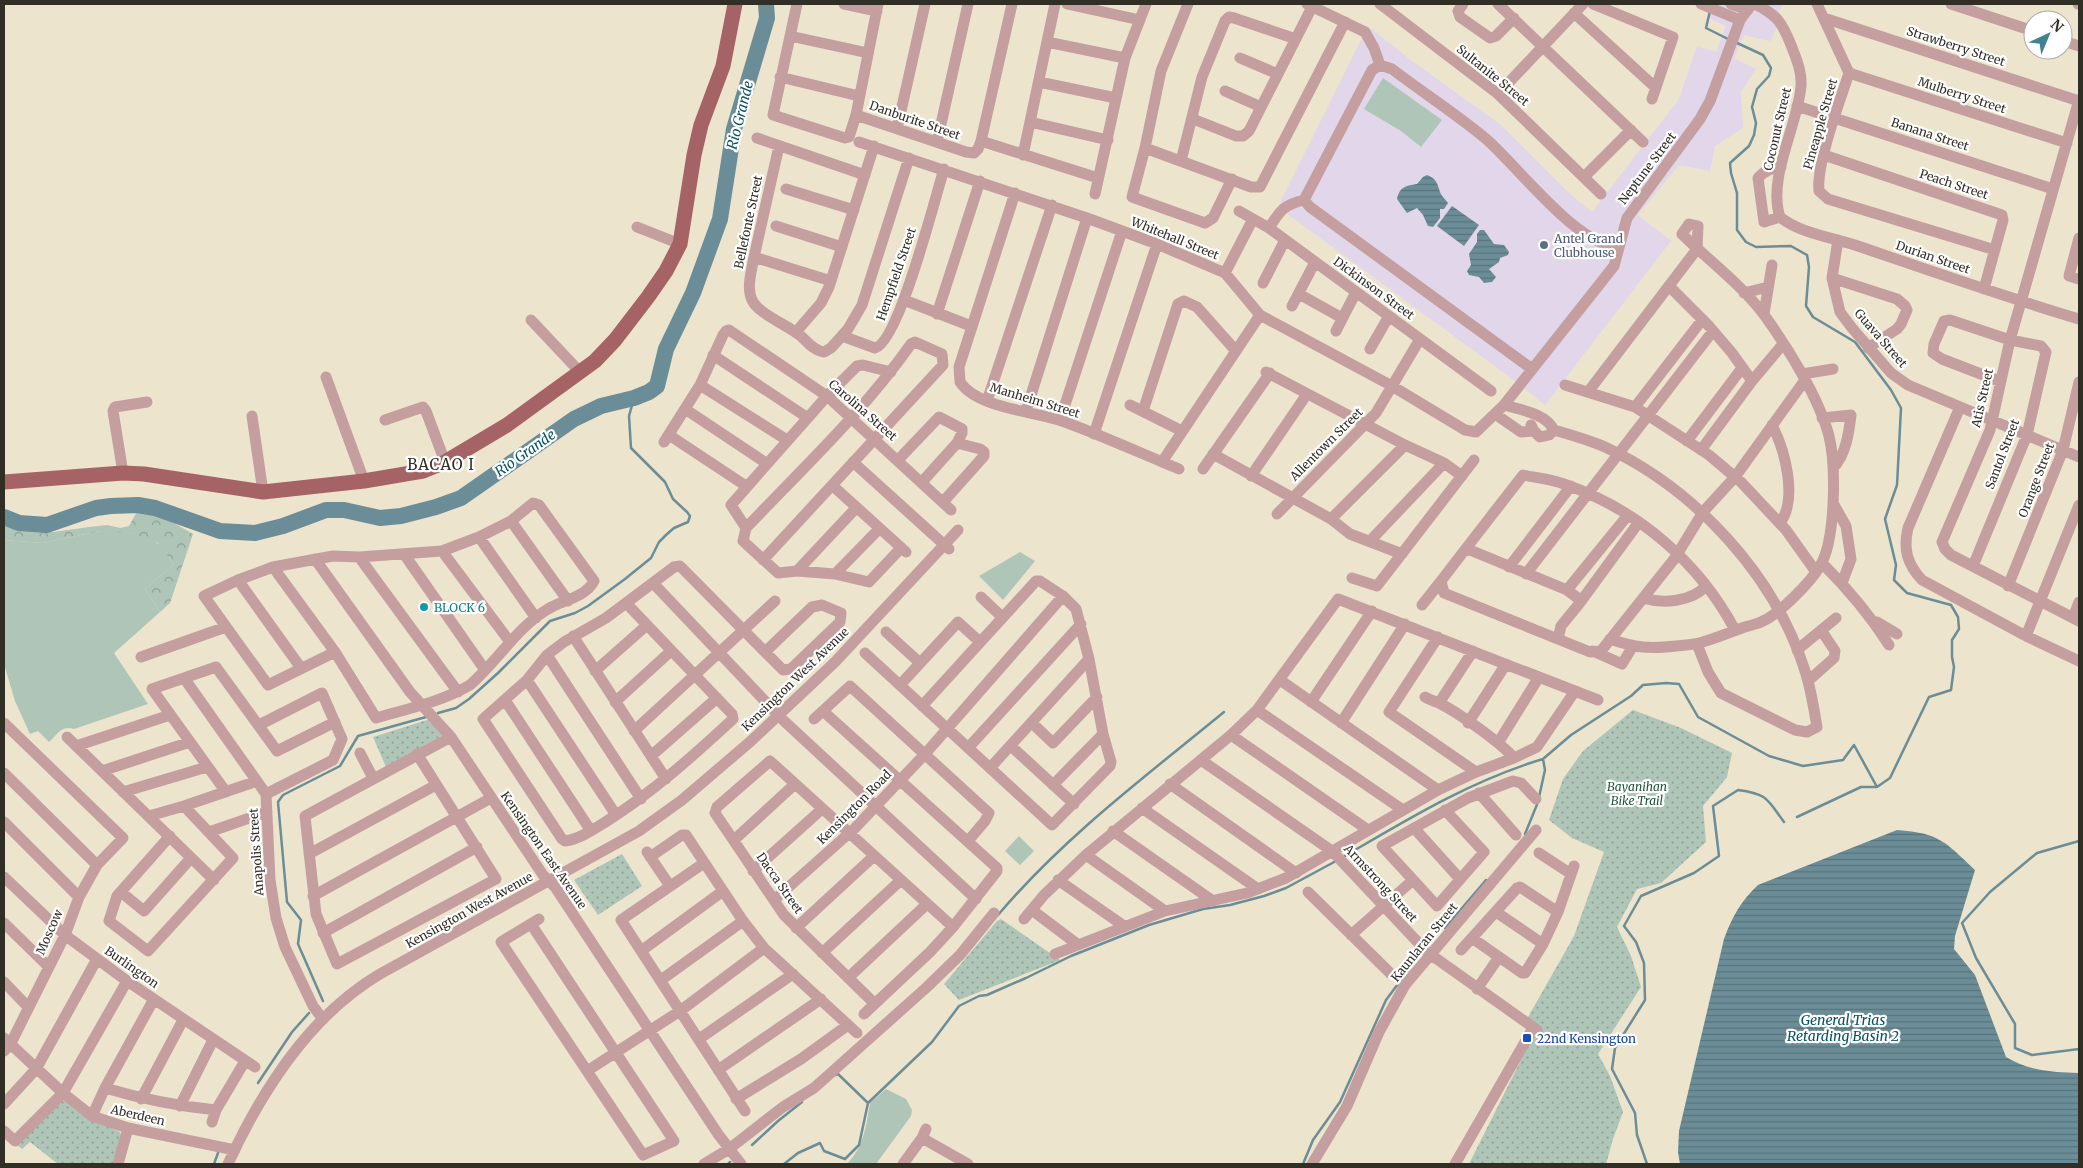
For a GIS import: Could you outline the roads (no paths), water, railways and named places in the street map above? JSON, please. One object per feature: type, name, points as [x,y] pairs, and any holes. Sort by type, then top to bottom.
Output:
[{"type":"main road","points":[[4,482],[123,473],[144,474],[263,492],[364,481],[410,475],[423,471],[445,462],[507,425],[595,360],[615,340],[666,271],[680,244],[694,155],[701,125],[723,66],[735,4]]},
{"type":"street","points":[[797,4],[780,77],[859,96]]},
{"type":"street","points":[[844,4],[877,8],[856,115]]},
{"type":"street","points":[[897,129],[925,4]]},
{"type":"street","points":[[937,142],[968,4]]},
{"type":"street","points":[[1012,4],[981,141],[1098,178]]},
{"type":"street","points":[[1023,155],[1055,4]]},
{"type":"street","points":[[1067,4],[1140,20]]},
{"type":"street","points":[[1095,194],[1125,58],[1146,4]]},
{"type":"street","points":[[1188,4],[1161,71],[1145,148],[1132,197],[1205,223],[1213,218],[1232,179]]},
{"type":"street","points":[[1463,4],[1458,11],[1460,17],[1490,38],[1496,36],[1514,18]]},
{"type":"street","points":[[1498,4],[1643,142]]},
{"type":"street","points":[[1498,94],[1583,4]]},
{"type":"street","points":[[1593,4],[1674,38],[1652,100]]},
{"type":"street","points":[[1701,4],[1738,24]]},
{"type":"street","name":"Coconut Street","points":[[1731,4],[1752,6],[1776,16],[1785,30],[1801,75],[1797,106],[1781,167],[1776,201],[1780,217]]},
{"type":"street","name":"Pineapple Street","points":[[1817,4],[1849,73],[1824,155],[1818,184],[1819,191],[1822,195],[1995,250]]},
{"type":"street","points":[[1951,4],[2023,28]]},
{"type":"street","points":[[1192,119],[1236,136],[1243,136],[1249,131],[1296,39],[1309,5],[1331,9],[1345,22],[1365,32],[1374,48],[1380,65]]},
{"type":"street","name":"Sultanite Street","points":[[1380,5],[1498,94],[1602,194]]},
{"type":"street","name":"Neptune Street","points":[[1476,432],[1504,405],[1614,266],[1627,218],[1700,119],[1710,101],[1738,24],[1752,6]]},
{"type":"street","points":[[1574,13],[1656,88]]},
{"type":"street","points":[[1182,161],[1202,77],[1225,22],[1229,17],[1296,39]]},
{"type":"street","name":"Strawberry Street","points":[[1824,18],[2079,101]]},
{"type":"street","points":[[1145,148],[1257,188],[1262,185],[1345,22]]},
{"type":"street","points":[[790,36],[868,53]]},
{"type":"street","points":[[1047,42],[1125,58]]},
{"type":"street","points":[[1240,58],[1278,74]]},
{"type":"street","points":[[1304,200],[1372,70],[1380,65]]},
{"type":"street","points":[[1380,65],[1392,69],[1483,136],[1502,153],[1555,209],[1584,232],[1603,245],[1619,246]]},
{"type":"street","name":"Mulberry Street","points":[[1849,73],[2067,143]]},
{"type":"street","name":"Danburite Street","points":[[780,77],[773,112],[776,118],[845,138],[850,133],[856,115],[974,153],[981,141]]},
{"type":"street","points":[[1039,82],[1116,98]]},
{"type":"street","points":[[1225,91],[1261,107]]},
{"type":"street","name":"Atis Street","points":[[2076,620],[1951,555],[1945,549],[1942,542],[1986,440],[2020,302],[2079,101]]},
{"type":"street","name":"Banana Street","points":[[1797,106],[2053,190]]},
{"type":"street","points":[[1030,122],[1108,140]]},
{"type":"street","points":[[1585,176],[1631,130]]},
{"type":"street","points":[[757,138],[865,175]]},
{"type":"street","name":"Whitehall Street","points":[[858,142],[1052,205],[1122,230],[1225,273],[1260,315],[1392,386],[1465,430],[1476,432]]},
{"type":"street","name":"Bellefonte Street","points":[[779,146],[754,257],[751,275],[752,301],[758,308],[796,332],[816,350],[824,352],[828,350],[842,336]]},
{"type":"street","points":[[796,332],[821,303],[831,281],[874,146]]},
{"type":"street","name":"Peach Street","points":[[1824,155],[1998,213],[2003,220],[1984,289]]},
{"type":"street","points":[[842,336],[855,320],[862,305],[909,158]]},
{"type":"street","name":"Durian Street","points":[[1781,167],[1770,169],[1762,173],[1758,178],[1764,222],[1780,217],[1795,227],[2020,302],[2079,319]]},
{"type":"street","name":"Hempfield Street","points":[[842,336],[871,347],[879,347],[896,324],[944,169]]},
{"type":"street","points":[[937,314],[980,181]]},
{"type":"street","points":[[786,189],[854,210]]},
{"type":"street","points":[[904,300],[971,326],[1015,193]]},
{"type":"street","points":[[1269,228],[1282,209],[1290,203],[1304,200]]},
{"type":"street","points":[[1304,200],[1310,207],[1532,369]]},
{"type":"street","points":[[987,401],[1052,205]]},
{"type":"street","name":"Dickinson Street","points":[[1239,211],[1269,228],[1491,391]]},
{"type":"street","points":[[1026,411],[1086,218]]},
{"type":"street","points":[[1225,273],[1253,219]]},
{"type":"street","points":[[776,226],[842,246]]},
{"type":"street","points":[[637,227],[680,244]]},
{"type":"street","points":[[1060,420],[1122,230]]},
{"type":"street","points":[[2079,238],[2068,276],[2079,279]]},
{"type":"street","points":[[1263,284],[1285,240]]},
{"type":"street","name":"Guava Street","points":[[1838,240],[1832,278],[1840,312],[1868,348],[1900,380],[2079,457]]},
{"type":"street","points":[[1094,434],[1157,244]]},
{"type":"street","points":[[1588,392],[1697,249],[1744,292],[1764,314],[1783,344],[1803,377],[1822,418],[1829,436],[1833,468],[1833,503],[1828,541],[1819,567],[1779,610],[1763,621],[1697,644],[1651,649],[1610,640]]},
{"type":"street","points":[[754,257],[831,281]]},
{"type":"street","points":[[1292,306],[1315,262]]},
{"type":"street","points":[[1764,314],[1772,265]]},
{"type":"street","points":[[1832,278],[1897,299],[1905,306],[1907,310],[1901,324],[1868,348]]},
{"type":"street","points":[[1669,286],[1713,331],[1752,382]]},
{"type":"street","points":[[1744,292],[1768,287]]},
{"type":"street","points":[[1336,331],[1356,292]]},
{"type":"street","points":[[1299,294],[1342,318]]},
{"type":"street","points":[[1143,411],[1178,304],[1184,301],[1190,302],[1197,307],[1236,352]]},
{"type":"street","points":[[1162,462],[1260,315]]},
{"type":"street","points":[[1370,349],[1388,316]]},
{"type":"street","points":[[531,320],[580,372]]},
{"type":"street","points":[[1635,407],[1702,320]]},
{"type":"street","points":[[1999,381],[1937,356],[1934,353],[1934,344],[1942,324],[1947,320],[2010,340]]},
{"type":"street","name":"Manheim Street","points":[[971,326],[959,367],[960,382],[968,390],[987,401],[1060,420],[1179,469]]},
{"type":"street","name":"Carolina Street","points":[[713,356],[723,334],[729,330],[827,396],[947,506],[984,456],[984,452],[980,449],[957,443]]},
{"type":"street","points":[[1526,574],[1617,453],[1713,331]]},
{"type":"street","name":"Allentown Street","points":[[1277,514],[1376,413],[1420,339]]},
{"type":"street","name":"Santol Street","points":[[1972,566],[2027,435],[2046,355],[2045,348],[2010,340]]},
{"type":"street","points":[[763,560],[833,486],[943,364],[942,354],[915,342],[911,344],[891,372],[851,417],[746,528],[743,542],[763,560],[778,573],[835,574],[869,582],[904,550],[833,486]]},
{"type":"street","points":[[1701,450],[1783,344]]},
{"type":"street","points":[[746,486],[666,438],[700,385],[713,356],[808,418]]},
{"type":"street","points":[[746,528],[731,505],[827,396],[857,366],[863,365],[891,372]]},
{"type":"street","points":[[1686,441],[1742,368]]},
{"type":"street","points":[[1593,651],[1601,651],[1678,554],[1703,512],[1735,477],[1803,377],[1833,369]]},
{"type":"street","points":[[1203,469],[1268,373],[1404,445],[1444,463],[1462,476]]},
{"type":"street","points":[[326,377],[364,481]]},
{"type":"street","name":"Orange Street","points":[[2008,586],[2063,450],[2079,382]]},
{"type":"street","points":[[700,385],[788,440]]},
{"type":"street","points":[[1565,385],[1635,407],[1701,450],[1735,477],[1819,567],[1842,583],[1871,618],[1889,645]]},
{"type":"street","points":[[1252,476],[1308,394]]},
{"type":"street","points":[[123,473],[113,411],[115,407],[147,402]]},
{"type":"street","points":[[1504,405],[1540,416],[1550,423],[1554,430],[1597,444],[1617,453],[1660,480],[1703,512],[1737,549],[1774,600],[1797,650],[1808,681],[1816,727],[1807,732],[1795,730],[1721,692],[1708,672],[1697,644]]},
{"type":"street","points":[[1130,406],[1182,430]]},
{"type":"street","points":[[385,420],[423,407],[445,462]]},
{"type":"street","points":[[1960,407],[1908,528],[1905,542],[1907,558],[1913,571],[1922,580],[2026,636],[2079,661]]},
{"type":"street","points":[[685,409],[766,463]]},
{"type":"street","points":[[1495,414],[1521,432],[1534,431]]},
{"type":"street","points":[[1531,414],[1530,423],[1540,437],[1549,435],[1554,430]]},
{"type":"street","points":[[1822,418],[1851,415],[1850,427],[1841,460],[1833,468]]},
{"type":"street","points":[[252,416],[263,492]]},
{"type":"street","points":[[898,460],[939,417],[962,429],[957,443],[922,482]]},
{"type":"street","points":[[1772,425],[1780,441],[1787,469],[1788,498],[1784,518],[1780,524]]},
{"type":"street","points":[[1331,519],[1404,445]]},
{"type":"street","points":[[1213,454],[1331,519],[1350,534],[1402,554]]},
{"type":"street","points":[[1352,578],[1377,586],[1474,460]]},
{"type":"street","points":[[853,462],[946,547]]},
{"type":"street","points":[[1370,541],[1444,463]]},
{"type":"street","points":[[1422,605],[1522,475],[1570,486],[1587,493],[1640,522],[1678,554],[1706,586],[1726,613],[1735,630]]},
{"type":"street","points":[[1509,567],[1570,486]]},
{"type":"street","points":[[274,567],[335,652],[376,718],[422,705],[458,692],[470,685],[510,642],[536,618],[548,609],[568,601],[592,585],[594,581],[540,505],[533,503],[510,521],[479,537],[442,551],[359,557],[333,556],[315,559],[274,567],[238,580],[204,596],[268,684],[335,652]]},
{"type":"street","points":[[1833,503],[1846,526],[1851,559],[1842,583]]},
{"type":"street","points":[[2026,636],[2079,505]]},
{"type":"street","points":[[797,572],[856,508]]},
{"type":"street","points":[[1567,590],[1628,515]]},
{"type":"street","points":[[510,521],[568,601]]},
{"type":"street","points":[[1558,639],[1562,626],[1640,522]]},
{"type":"street","points":[[835,574],[879,529]]},
{"type":"street","name":"Kensington West Avenue","points":[[228,1164],[273,1083],[298,1046],[322,1018],[358,987],[549,882],[639,831],[664,814],[778,715],[835,662],[946,547],[958,530]]},
{"type":"street","points":[[479,537],[536,618]]},
{"type":"street","points":[[1464,551],[1470,550],[1567,590],[1579,599],[1578,604]]},
{"type":"street","points":[[442,551],[510,642]]},
{"type":"street","points":[[404,554],[485,670]]},
{"type":"street","points":[[359,557],[458,692]]},
{"type":"street","name":"Kensington East Avenue","points":[[315,559],[410,692],[451,737],[538,869],[555,887],[648,1030],[741,1164]]},
{"type":"street","points":[[627,604],[732,714],[734,719],[641,799],[591,831],[569,841],[562,839],[484,721],[484,716],[527,680],[547,655],[574,636],[627,604],[674,567],[680,566],[744,630],[765,652],[783,670],[791,669],[840,622],[841,613],[822,605],[812,607],[765,652]]},
{"type":"street","points":[[238,580],[300,668]]},
{"type":"street","points":[[865,653],[922,706],[1052,825],[1110,766],[1111,762],[1103,734],[1089,659],[1076,609],[1063,596],[1036,581],[922,706]]},
{"type":"street","points":[[1441,582],[1444,593],[1622,664],[1633,646]]},
{"type":"street","points":[[653,583],[778,715],[976,899]]},
{"type":"street","points":[[1643,598],[1654,601],[1685,598],[1698,593],[1706,586]]},
{"type":"street","name":"Kensington Road","points":[[774,900],[849,834],[901,780],[1063,596]]},
{"type":"street","points":[[981,597],[1002,617]]},
{"type":"street","points":[[1024,919],[1058,880],[1113,831],[1231,735],[1257,710],[1338,599],[1598,700]]},
{"type":"street","points":[[634,731],[775,601]]},
{"type":"street","points":[[2076,620],[2079,602]]},
{"type":"street","points":[[1311,702],[1372,611]]},
{"type":"street","points":[[1797,650],[1836,618]]},
{"type":"street","points":[[1871,618],[1897,634]]},
{"type":"street","points":[[900,685],[958,622],[980,642]]},
{"type":"street","points":[[596,672],[647,624]]},
{"type":"street","points":[[968,748],[1081,624]]},
{"type":"street","points":[[1341,723],[1405,624]]},
{"type":"street","points":[[141,657],[226,627]]},
{"type":"street","points":[[1808,681],[1834,658],[1835,652],[1821,630]]},
{"type":"street","points":[[886,632],[920,663]]},
{"type":"street","points":[[574,636],[666,779]]},
{"type":"street","points":[[1438,637],[1389,712],[1476,772]]},
{"type":"street","points":[[615,702],[671,651]]},
{"type":"street","points":[[1439,703],[1473,651]]},
{"type":"street","points":[[547,655],[641,799]]},
{"type":"street","points":[[990,768],[1089,659]]},
{"type":"street","points":[[1468,723],[1506,664]]},
{"type":"street","points":[[226,792],[152,689],[216,667],[277,750],[335,722]]},
{"type":"street","points":[[1498,743],[1540,677]]},
{"type":"street","points":[[184,678],[266,794],[333,760],[342,739],[322,693],[259,725]]},
{"type":"street","points":[[527,680],[616,815]]},
{"type":"street","points":[[1280,680],[1438,790]]},
{"type":"street","points":[[814,719],[850,686],[989,813],[985,821],[968,841]]},
{"type":"street","points":[[1055,954],[1164,911],[1258,889],[1338,856],[1368,830],[1438,790],[1476,772],[1532,750],[1542,742],[1575,691]]},
{"type":"street","points":[[1425,697],[1439,703],[1498,743],[1514,758]]},
{"type":"street","points":[[651,756],[716,698]]},
{"type":"street","points":[[1032,722],[1053,743],[1097,698]]},
{"type":"street","points":[[505,700],[591,831]]},
{"type":"street","points":[[1257,710],[1403,810]]},
{"type":"street","points":[[823,711],[998,868],[953,927],[930,952],[864,1014]]},
{"type":"street","points":[[76,746],[170,715]]},
{"type":"street","name":"Moscow","points":[[4,724],[124,838],[98,865],[79,897],[65,935],[6,1045]]},
{"type":"street","points":[[1053,785],[1103,734]]},
{"type":"street","points":[[1231,735],[1368,830]]},
{"type":"street","points":[[67,737],[214,880]]},
{"type":"street","points":[[417,754],[496,878],[337,964],[316,914],[305,816],[417,754],[451,737]]},
{"type":"street","points":[[102,771],[190,742]]},
{"type":"street","points":[[1011,746],[1074,804]]},
{"type":"street","points":[[360,753],[373,778]]},
{"type":"street","name":"Armstrong Street","points":[[1201,760],[1338,856],[1430,954],[1535,1029],[1455,1164]]},
{"type":"street","name":"Dacca Street","points":[[795,784],[770,761],[716,806],[715,813],[774,900],[796,928],[874,1003]]},
{"type":"street","points":[[124,792],[207,766]]},
{"type":"street","points":[[4,773],[98,865]]},
{"type":"street","points":[[148,816],[257,781]]},
{"type":"street","points":[[1445,810],[1484,852],[1437,906],[1382,846],[1445,810],[1479,794],[1517,781],[1536,799]]},
{"type":"street","points":[[734,840],[795,784],[953,927]]},
{"type":"street","points":[[1170,784],[1296,873]]},
{"type":"street","points":[[309,854],[436,785]]},
{"type":"street","name":"Anapolis Street","points":[[266,794],[270,880],[276,918],[285,947],[313,1006],[322,1018]]},
{"type":"street","points":[[1479,794],[1516,835]]},
{"type":"street","points":[[314,896],[491,798]]},
{"type":"street","points":[[170,836],[117,896],[109,921],[148,951],[234,858],[184,806]]},
{"type":"street","points":[[1142,808],[1258,889]]},
{"type":"street","points":[[753,870],[822,809]]},
{"type":"street","points":[[209,832],[267,812]]},
{"type":"street","points":[[4,822],[79,897]]},
{"type":"street","points":[[1414,828],[1460,879]]},
{"type":"street","name":"Kaunlaran Street","points":[[1312,1164],[1347,1106],[1389,1011],[1405,985],[1536,830]]},
{"type":"street","points":[[1113,831],[1213,901]]},
{"type":"street","points":[[670,886],[648,854],[682,835],[686,835],[764,948],[857,1033]]},
{"type":"street","points":[[323,933],[477,847]]},
{"type":"street","points":[[1472,938],[1522,973],[1525,973],[1543,944],[1558,912],[1573,870],[1540,854]]},
{"type":"street","points":[[1086,855],[1164,911]]},
{"type":"street","points":[[796,928],[874,856]]},
{"type":"street","points":[[120,892],[144,911],[191,858]]},
{"type":"street","points":[[704,863],[621,920],[745,1111]]},
{"type":"street","name":"Burlington","points":[[4,877],[65,935],[127,981],[250,1064],[216,1110]]},
{"type":"street","points":[[822,953],[901,880]]},
{"type":"street","points":[[1058,880],[1124,926]]},
{"type":"street","points":[[1351,935],[1412,880]]},
{"type":"street","points":[[1461,950],[1517,888],[1520,887],[1558,912]]},
{"type":"street","points":[[641,951],[723,891]]},
{"type":"street","points":[[1308,892],[1390,973]]},
{"type":"street","points":[[848,978],[927,904]]},
{"type":"street","points":[[1032,910],[1077,944]]},
{"type":"street","points":[[704,1164],[729,1149],[783,1107],[814,1088],[934,981],[960,955],[994,912]]},
{"type":"street","points":[[1496,912],[1543,944]]},
{"type":"street","points":[[661,980],[743,920]]},
{"type":"street","points":[[535,921],[615,1052],[674,1141],[643,1155],[501,942],[535,921]]},
{"type":"street","points":[[4,923],[49,967]]},
{"type":"street","points":[[587,1071],[680,1010],[764,948]]},
{"type":"street","points":[[1477,989],[1499,957]]},
{"type":"street","points":[[4,1104],[36,1069],[97,959]]},
{"type":"street","points":[[699,1039],[794,974]]},
{"type":"street","points":[[4,1131],[15,1141],[63,1093],[127,981]]},
{"type":"street","points":[[4,982],[28,1007]]},
{"type":"street","points":[[92,1116],[105,1088],[154,999]]},
{"type":"street","points":[[718,1070],[821,999]]},
{"type":"street","points":[[141,1099],[183,1020]]},
{"type":"street","points":[[736,1099],[801,1059],[848,1025]]},
{"type":"street","points":[[180,1106],[213,1040]]},
{"type":"street","name":"Aberdeen","points":[[6,1045],[92,1116],[128,1128],[235,1150]]},
{"type":"street","points":[[105,1088],[141,1099],[216,1110],[212,1122]]},
{"type":"street","points":[[118,1164],[128,1128]]},
{"type":"street","points":[[903,1164],[924,1133],[947,1159],[968,1164]]},
{"type":"water","points":[[1427,175],[1436,182],[1448,203],[1444,209],[1440,209],[1440,218],[1433,227],[1428,226],[1417,208],[1407,213],[1397,199],[1402,189],[1417,184]]},
{"type":"water","points":[[1452,206],[1479,225],[1464,246],[1437,226]]},
{"type":"water","points":[[1480,230],[1484,230],[1494,244],[1504,245],[1509,252],[1508,255],[1500,258],[1499,262],[1489,269],[1496,277],[1492,282],[1484,283],[1479,277],[1469,275],[1467,271],[1471,265],[1469,254],[1477,242],[1477,234]]},
{"type":"water","name":"General Trias Retarding Basin 2","points":[[1897,830],[1923,834],[1941,841],[1975,870],[1955,936],[1954,949],[1975,975],[2006,1057],[2032,1068],[2079,1073],[2079,1164],[1680,1164],[1678,1152],[1679,1131],[1724,939],[1738,910],[1758,885]]},
{"type":"waterway","name":"Rio Grande","points":[[4,517],[19,523],[47,525],[96,508],[138,505],[155,508],[220,531],[255,533],[283,526],[326,510],[344,510],[380,518],[401,516],[461,498],[574,419],[601,406],[634,398],[649,392],[657,386],[666,349],[693,293],[720,219],[734,129],[767,18],[766,4]]},
{"type":"waterway","points":[[1710,11],[1706,28],[1730,40]]},
{"type":"waterway","points":[[1735,42],[1763,55],[1771,68],[1769,76],[1757,89],[1752,107],[1756,123],[1754,135],[1749,146],[1730,163],[1737,193],[1737,230],[1746,242],[1756,247],[1791,246],[1807,255],[1809,267],[1806,306],[1813,317],[1855,342],[1891,390],[1901,408],[1897,485],[1885,519],[1896,565],[1894,580],[1907,593],[1951,605],[1958,617],[1959,629],[1952,640],[1954,667],[1951,690],[1929,697],[1890,778],[1877,787],[1861,787],[1797,817]]},
{"type":"waterway","points":[[438,713],[456,708],[469,699],[550,621],[575,613],[588,606],[651,558],[659,542],[674,528],[688,522],[690,516],[673,499],[665,482],[631,448],[629,416],[634,398]]},
{"type":"waterway","points":[[1539,797],[1545,770],[1543,759],[1571,735],[1631,696],[1643,685],[1666,683],[1679,684],[1698,717],[1769,756],[1803,766],[1843,760],[1854,745],[1877,787]]},
{"type":"waterway","points":[[998,915],[1050,859],[1078,833],[1224,712]]},
{"type":"waterway","points":[[323,1001],[298,944],[301,920],[287,902],[278,802],[283,795],[340,766],[358,736],[426,717]]},
{"type":"waterway","points":[[1343,857],[1440,802],[1490,778],[1543,759]]},
{"type":"waterway","points":[[1647,1164],[1637,1135],[1635,1113],[1612,1069],[1615,1048],[1645,1000],[1644,963],[1636,942],[1624,926],[1641,896],[1694,873],[1719,856],[1713,806],[1738,790],[1755,793],[1766,799],[1784,822]]},
{"type":"waterway","points":[[1525,834],[1538,802]]},
{"type":"waterway","points":[[2079,841],[2037,853],[1990,892],[1962,923],[1976,958],[2015,1024],[2015,1048],[2032,1055],[2079,1049]]},
{"type":"waterway","points":[[784,1164],[798,1153],[820,1143],[824,1151],[845,1159],[859,1145],[868,1103],[932,1042],[959,1006],[979,996],[987,995],[1026,978],[1071,956],[1149,925],[1203,909],[1230,905],[1264,896],[1286,888],[1336,861]]},
{"type":"waterway","points":[[1445,928],[1486,880]]},
{"type":"waterway","points":[[1303,1164],[1313,1140],[1340,1102],[1386,1000],[1419,956]]},
{"type":"waterway","points":[[258,1083],[292,1032],[309,1013]]},
{"type":"waterway","points":[[836,1075],[838,1074],[868,1103]]},
{"type":"waterway","points":[[752,1145],[802,1102]]},
{"type":"waterway","points":[[214,1164],[218,1153]]},
{"type":"place","name":"Antel Grand Clubhouse","points":[[1544,245]]},
{"type":"place","name":"BLOCK 6","points":[[424,607]]},
{"type":"place","name":"22nd Kensington","points":[[1527,1038]]},
{"type":"district","name":"BACAO I","points":[[441,464]]},
{"type":"park label","name":"Bayanihan Bike Trail","points":[[1637,793]]}]
